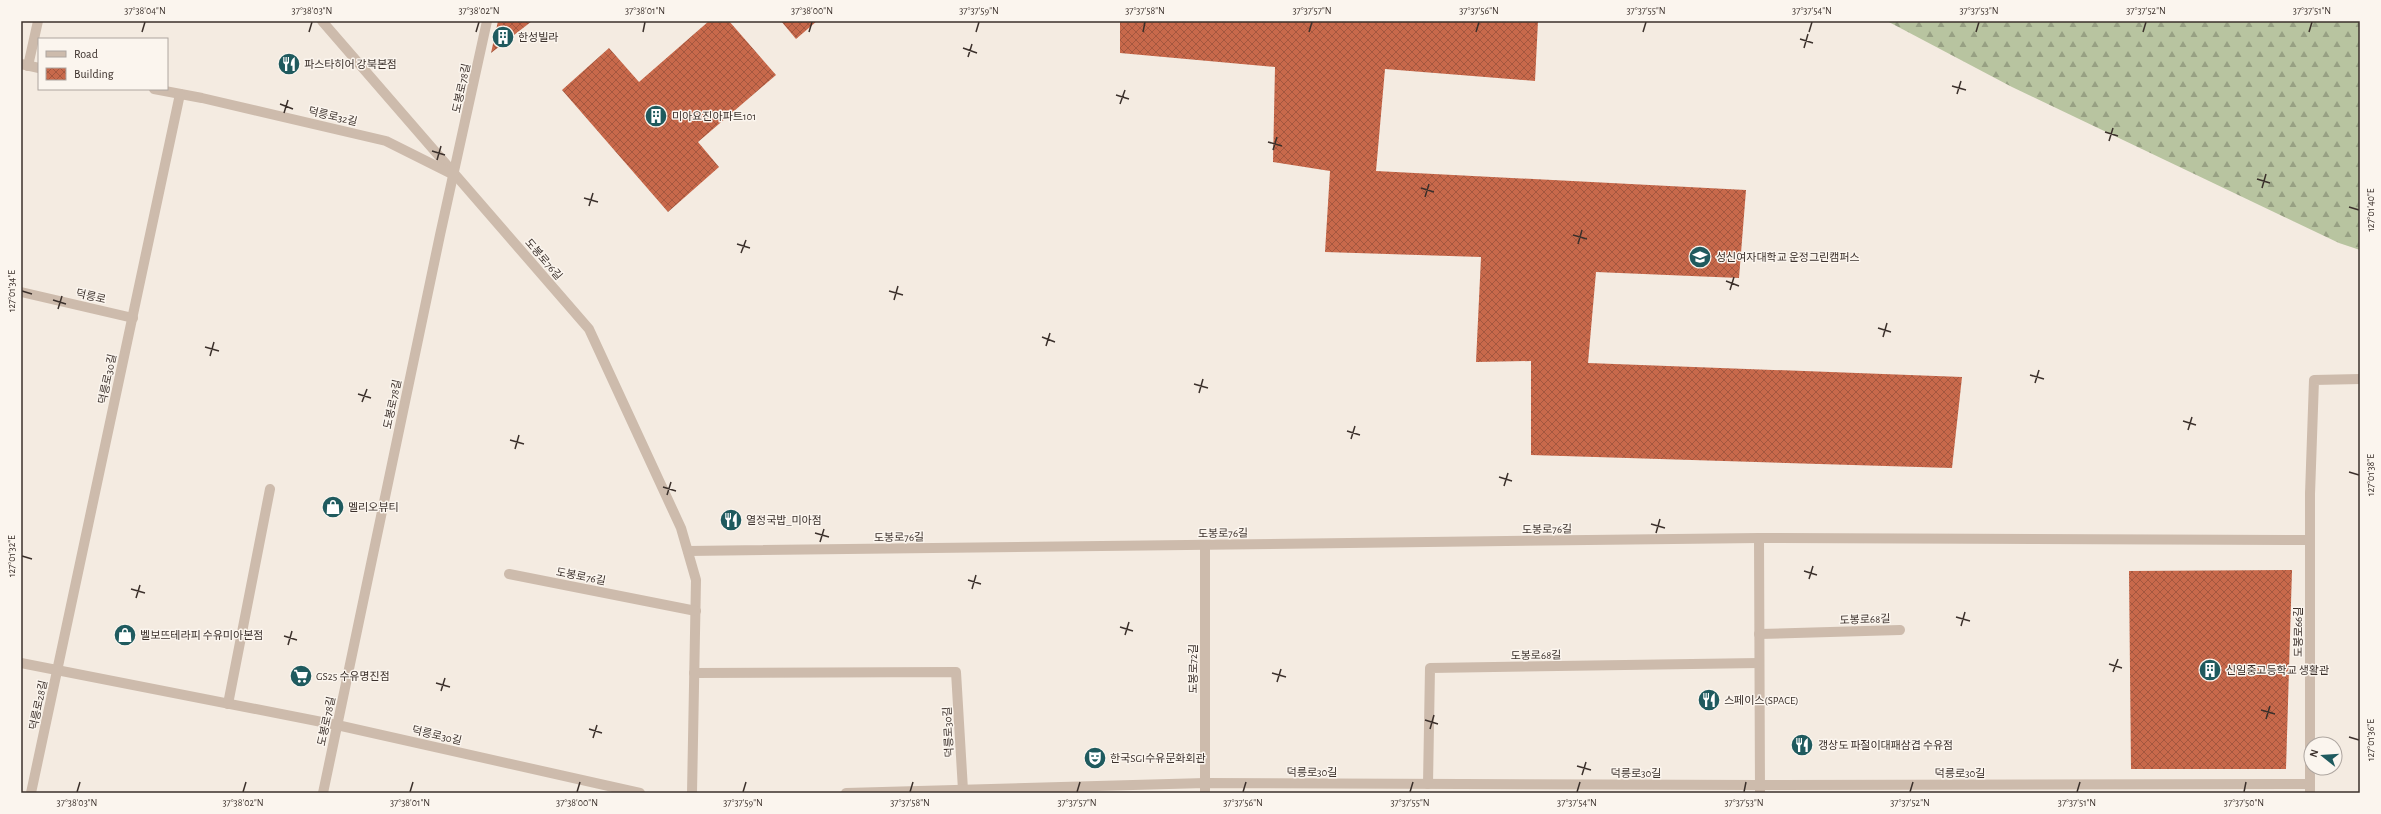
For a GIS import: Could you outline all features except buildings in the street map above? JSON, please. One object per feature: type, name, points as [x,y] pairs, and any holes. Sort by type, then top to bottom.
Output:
[{"type":"street","points":[[38,21],[25,65],[38,68]]},
{"type":"street","name":"도봉로76길","points":[[322,21],[589,329],[681,528],[696,580],[692,793]]},
{"type":"street","name":"도봉로78길","points":[[324,793],[337,725],[487,21]]},
{"type":"street","name":"덕릉로32길","points":[[159,90],[386,141],[454,174]]},
{"type":"street","name":"덕릉로30길","points":[[58,670],[180,94]]},
{"type":"street","name":"덕릉로","points":[[21,292],[132,318]]},
{"type":"street","name":"도봉로66길","points":[[2310,788],[2310,494],[2314,380],[2360,379]]},
{"type":"street","points":[[228,704],[270,490]]},
{"type":"street","points":[[1759,538],[1760,789]]},
{"type":"street","name":"도봉로76길","points":[[688,551],[1759,538],[2310,540]]},
{"type":"street","name":"도봉로72길","points":[[1205,545],[1205,788]]},
{"type":"street","name":"도봉로76길","points":[[509,574],[696,611]]},
{"type":"street","name":"도봉로68길","points":[[1759,634],[1900,630]]},
{"type":"street","name":"덕릉로30길","points":[[21,663],[337,725],[640,793]]},
{"type":"street","name":"도봉로68길","points":[[1428,784],[1430,668],[1759,663]]},
{"type":"street","name":"덕릉로28길","points":[[32,793],[58,670]]},
{"type":"street","name":"덕릉로30길","points":[[694,673],[956,672],[963,790]]},
{"type":"street","name":"덕릉로30길","points":[[846,793],[1428,784],[1760,789],[2310,788]]},
{"type":"green space","points":[[1887,21],[2360,21],[2360,250],[2339,243],[2012,87]]},
{"type":"place","name":"한성빌라","points":[[503,37]]},
{"type":"place","name":"파스타히어 강북본점","points":[[289,64]]},
{"type":"place","name":"미아요진아파트101","points":[[656,116]]},
{"type":"place","name":"성신여자대학교 운정그린캠퍼스","points":[[1700,257]]},
{"type":"place","name":"멜리오뷰티","points":[[333,507]]},
{"type":"place","name":"열정국밥_미아점","points":[[731,520]]},
{"type":"place","name":"벨보뜨테라피 수유미아본점","points":[[125,635]]},
{"type":"place","name":"신일중고등학교 생활관","points":[[2210,670]]},
{"type":"place","name":"GS25 수유명진점","points":[[301,676]]},
{"type":"place","name":"스페이스(SPACE)","points":[[1709,700]]},
{"type":"place","name":"갱상도 파절이대패삼겹 수유점","points":[[1802,745]]},
{"type":"place","name":"한국SGI수유문화회관","points":[[1095,758]]}]
